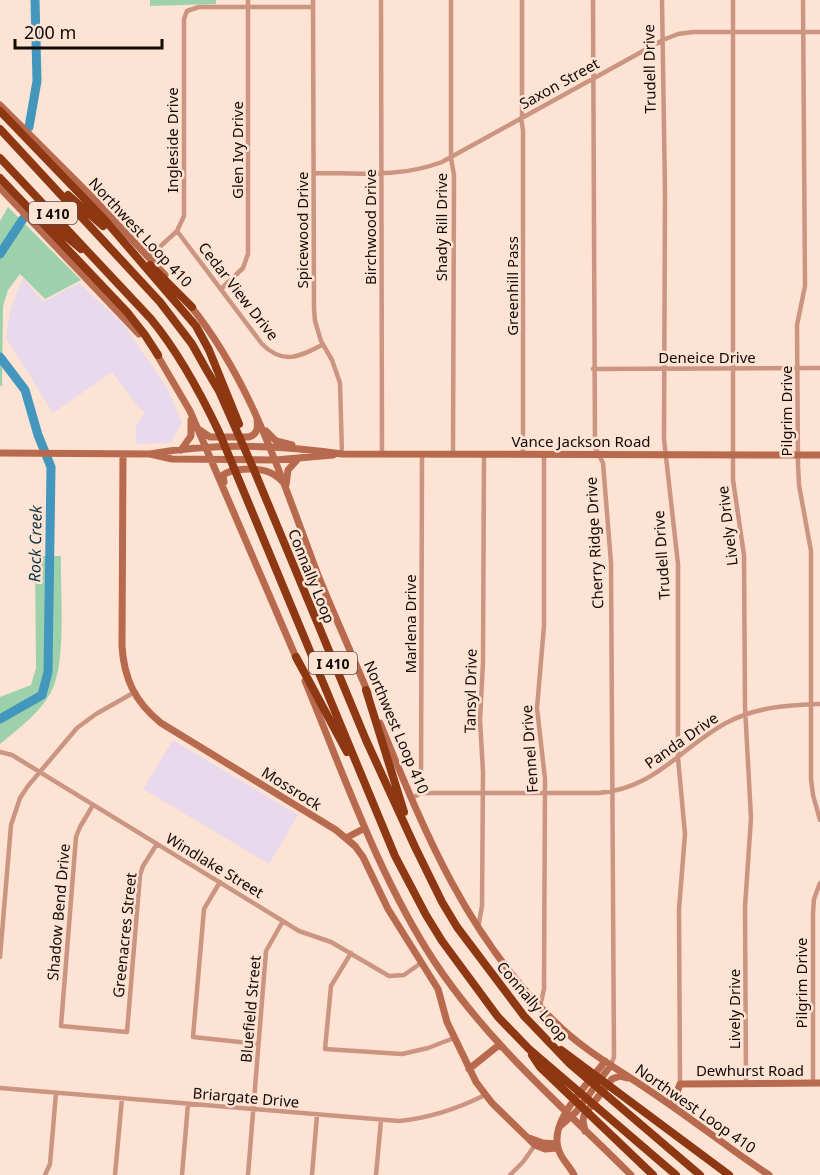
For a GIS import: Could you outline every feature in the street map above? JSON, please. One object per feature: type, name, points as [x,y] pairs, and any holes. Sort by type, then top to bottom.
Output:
[{"type":"highway","points":[[0,111],[104,219],[196,326],[209,350],[239,431]]},
{"type":"highway","name":"I 410","points":[[0,129],[137,277],[178,326],[192,344],[239,431]]},
{"type":"highway","name":"Connally Loop","points":[[0,158],[105,268],[170,342],[200,394],[219,432],[395,856],[441,941],[498,1017],[529,1049],[676,1175]]},
{"type":"highway","points":[[36,167],[160,274],[192,307]]},
{"type":"highway","points":[[0,180],[105,268]]},
{"type":"highway","points":[[0,180],[127,312],[158,355]]},
{"type":"highway","name":"Connally Loop","points":[[239,431],[366,740],[442,902],[463,936],[501,988],[547,1040],[608,1097],[700,1175]]},
{"type":"highway","points":[[296,657],[364,782]]},
{"type":"highway","points":[[366,690],[415,847]]},
{"type":"highway","points":[[547,1040],[729,1175]]},
{"type":"highway","points":[[529,1049],[540,1067],[653,1175]]},
{"type":"main road","name":"Northwest Loop 410","points":[[0,105],[149,257],[192,307],[238,377],[276,460],[319,576],[440,863],[478,929],[540,1007],[571,1037],[769,1175]]},
{"type":"main road","points":[[0,188],[158,355],[190,411],[296,657],[365,828],[395,895],[422,941],[453,987],[499,1046],[567,1115],[631,1175]]},
{"type":"main road","points":[[181,450],[191,436],[190,411]]},
{"type":"main road","points":[[198,429],[210,437],[249,437],[258,429],[255,412]]},
{"type":"main road","points":[[263,429],[276,441],[300,448]]},
{"type":"main road","name":"Vance Jackson Road","points":[[0,453],[150,454],[206,447],[300,448],[342,454]]},
{"type":"main road","name":"Mossrock","points":[[123,454],[122,646],[124,669],[133,693],[144,708],[161,723],[336,830],[363,857],[388,909],[438,988],[445,1015],[469,1069],[485,1095],[535,1145]]},
{"type":"main road","name":"Vance Jackson Road","points":[[150,454],[172,459],[276,460],[342,454],[820,455]]},
{"type":"main road","points":[[285,486],[288,470],[298,459]]},
{"type":"main road","points":[[230,503],[222,477],[228,471],[264,470],[278,477],[285,486]]},
{"type":"main road","points":[[346,838],[365,828]]},
{"type":"main road","points":[[469,1069],[499,1046]]},
{"type":"main road","name":"Cherry Ridge Drive","points":[[557,1146],[560,1126],[608,1063]]},
{"type":"main road","points":[[586,1132],[583,1118],[612,1079],[620,1076],[631,1078]]},
{"type":"main road","name":"Dewhurst Road","points":[[680,1084],[816,1083]]},
{"type":"main road","name":"Trudell Drive","points":[[672,1106],[680,1084]]},
{"type":"main road","name":"Mossrock","points":[[529,1138],[557,1146]]},
{"type":"main road","points":[[535,1145],[545,1149],[557,1146],[574,1175]]},
{"type":"street","name":"Glen Ivy Drive","points":[[221,289],[243,268],[248,254],[248,0]]},
{"type":"street","name":"Spicewood Drive","points":[[313,0],[314,309],[317,331],[322,345],[333,360],[340,383],[342,454]]},
{"type":"street","name":"Birchwood Drive","points":[[381,0],[382,454]]},
{"type":"street","name":"Shady Rill Drive","points":[[451,0],[454,175],[453,454]]},
{"type":"street","name":"Greenhill Pass","points":[[522,0],[524,454]]},
{"type":"street","name":"Cherry Ridge Drive","points":[[593,0],[595,447],[603,463],[611,563],[614,1057],[608,1063]]},
{"type":"street","name":"Trudell Drive","points":[[662,0],[666,455],[678,564],[678,758],[685,834],[679,909],[680,1084]]},
{"type":"street","name":"Lively Drive","points":[[733,0],[732,455],[735,501],[744,555],[745,715],[751,818],[745,907],[746,1084]]},
{"type":"street","name":"Pilgrim Drive","points":[[803,0],[805,286],[798,320],[798,455],[799,485],[811,551],[812,787],[820,820]]},
{"type":"street","name":"Ingleside Drive","points":[[177,231],[183,221],[184,209],[184,19],[187,11],[199,7],[248,7]]},
{"type":"street","points":[[248,7],[313,7]]},
{"type":"street","name":"Saxon Street","points":[[314,173],[382,174],[424,169],[452,156],[663,40],[685,33],[820,32]]},
{"type":"street","points":[[149,257],[177,231]]},
{"type":"street","name":"Cedar View Drive","points":[[177,231],[262,344],[275,354],[285,357],[295,357],[322,345]]},
{"type":"street","name":"Deneice Drive","points":[[593,369],[820,368]]},
{"type":"street","name":"Marlena Drive","points":[[421,794],[422,454]]},
{"type":"street","name":"Tansyl Drive","points":[[478,929],[482,906],[480,720],[483,662],[484,454]]},
{"type":"street","name":"Fennel Drive","points":[[540,1007],[544,989],[545,793],[537,714],[544,626],[544,454]]},
{"type":"street","points":[[0,957],[12,818],[20,798],[39,772],[78,728],[96,714],[133,693]]},
{"type":"street","name":"Panda Drive","points":[[412,798],[421,794],[612,791],[645,780],[716,729],[745,715],[765,708],[820,705]]},
{"type":"street","name":"Windlake Street","points":[[0,752],[12,755],[299,931],[331,942],[389,976],[404,975],[422,963]]},
{"type":"street","name":"Shadow Bend Drive","points":[[93,805],[76,837],[61,1026],[127,1032]]},
{"type":"street","name":"Greenacres Street","points":[[127,1032],[140,875],[157,844]]},
{"type":"street","points":[[220,882],[204,909],[193,1037],[258,1044]]},
{"type":"street","name":"Pilgrim Drive","points":[[816,1083],[813,913],[814,899],[820,884]]},
{"type":"street","name":"Bluefield Street","points":[[248,1175],[266,951],[283,921]]},
{"type":"street","points":[[351,953],[331,986],[325,1049],[402,1054],[420,1051],[454,1038]]},
{"type":"street","name":"Briargate Drive","points":[[0,1088],[381,1120],[426,1117],[455,1109],[485,1095]]},
{"type":"street","points":[[45,1175],[50,1164],[56,1093]]},
{"type":"street","points":[[115,1175],[122,1098]]},
{"type":"street","points":[[182,1175],[188,1104]]},
{"type":"street","points":[[312,1175],[317,1115]]},
{"type":"street","points":[[376,1175],[381,1120]]},
{"type":"street","points":[[510,1175],[535,1145]]},
{"type":"shaded area","points":[[23,278],[43,302],[79,283],[124,325],[168,389],[182,423],[170,443],[136,444],[136,425],[145,412],[138,407],[112,372],[53,413],[6,338],[10,309]]},
{"type":"shaded area","points":[[173,740],[298,815],[269,864],[143,789]]},
{"type":"green space","points":[[150,0],[216,0],[216,4],[150,6]]},
{"type":"green space","points":[[8,207],[81,280],[45,299],[20,274],[8,290],[3,306],[2,387],[0,385],[0,221]]},
{"type":"green space","points":[[35,556],[61,556],[62,626],[59,663],[51,692],[41,707],[0,744],[0,697],[31,685],[36,668]]},
{"type":"waterway","name":"Rock Creek","points":[[29,127],[37,81],[35,0]]},
{"type":"waterway","name":"Rock Creek","points":[[0,254],[23,219]]},
{"type":"waterway","name":"Rock Creek","points":[[0,357],[25,390],[38,435],[51,467],[48,672],[42,695],[0,719]]}]
